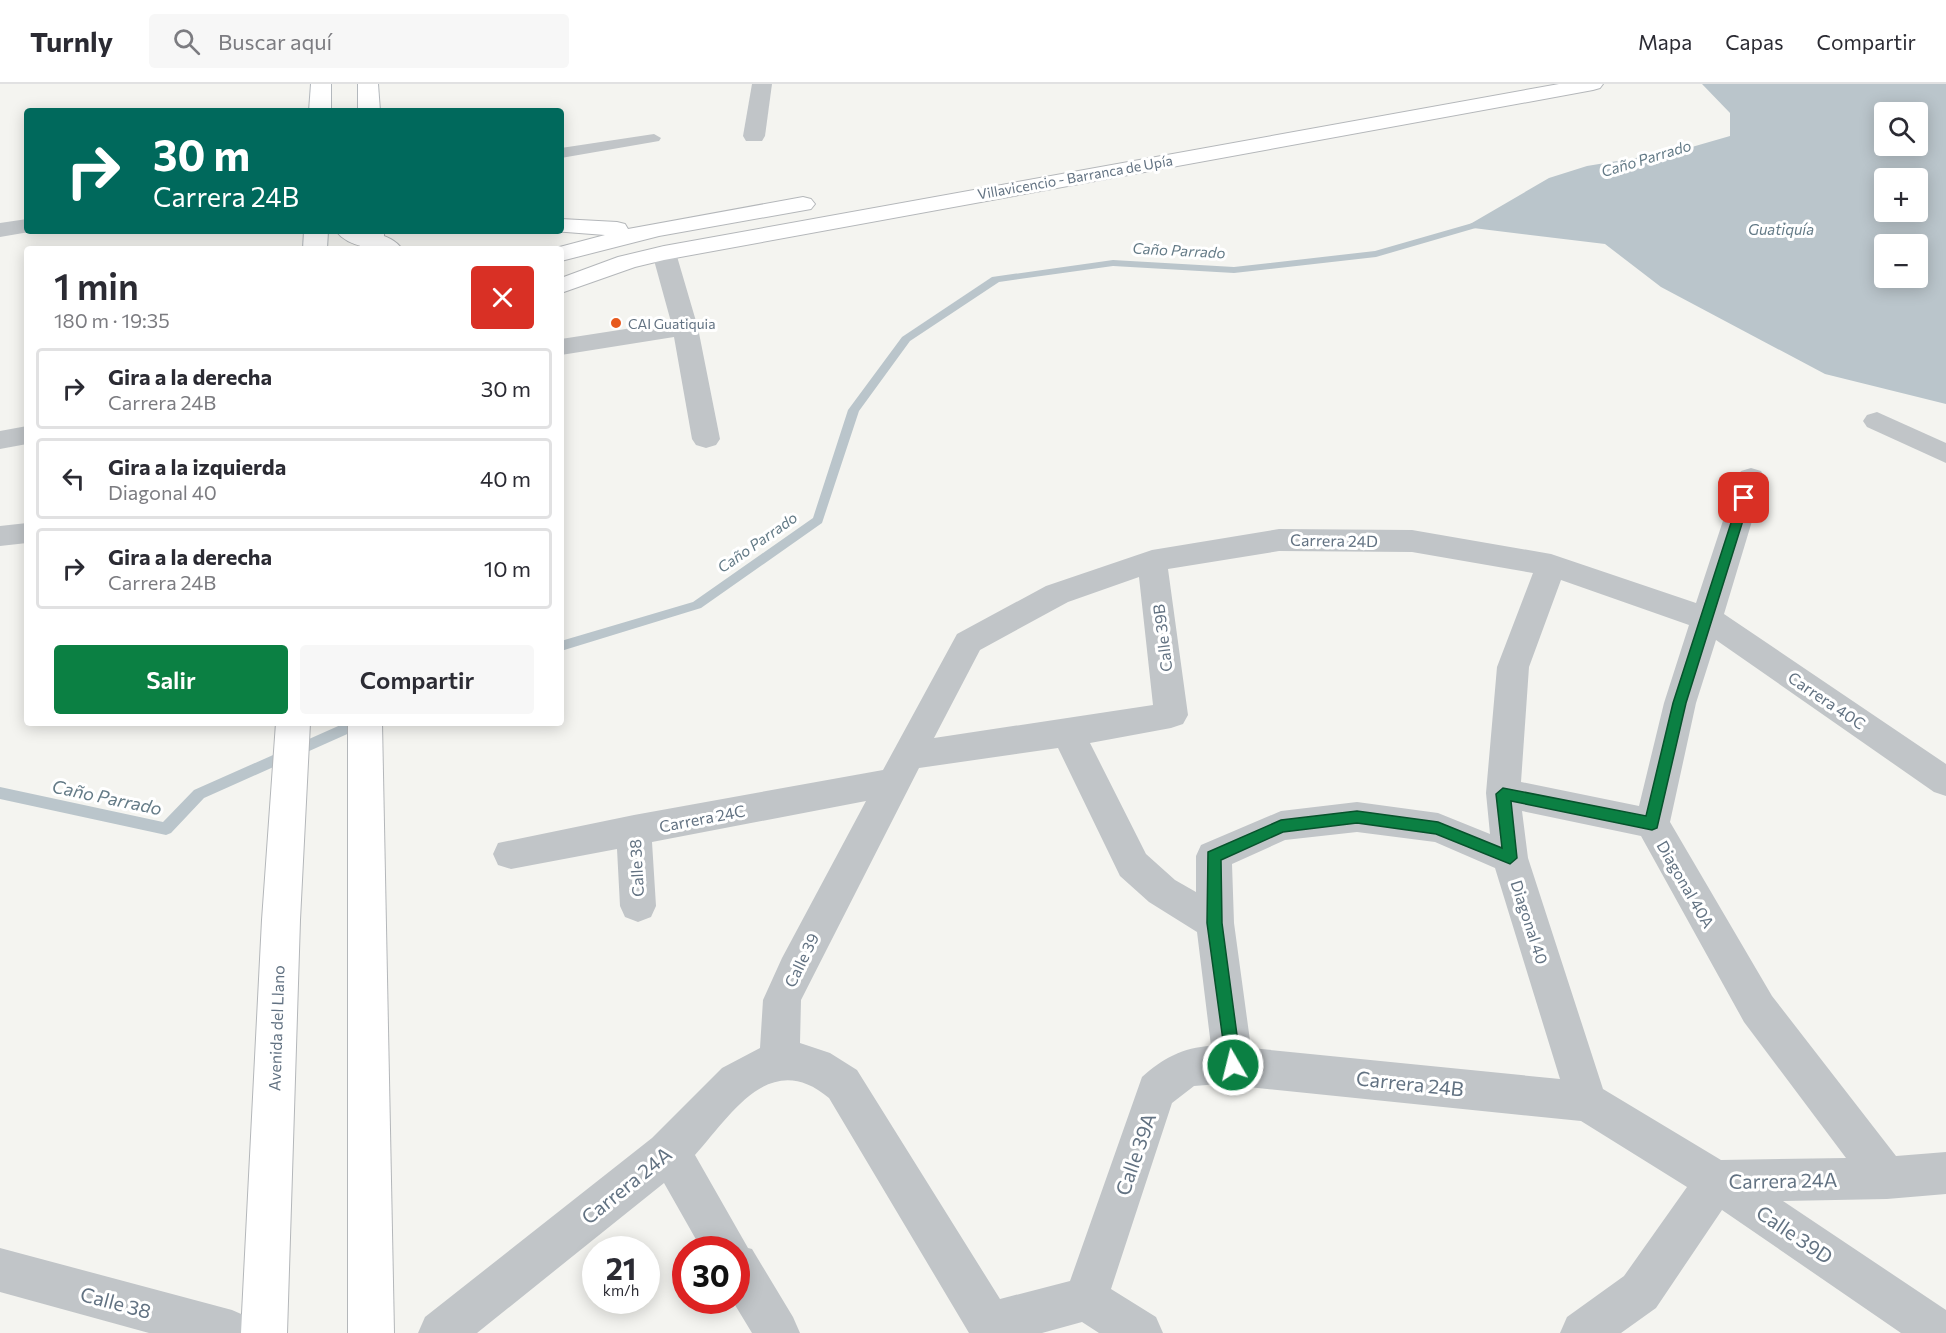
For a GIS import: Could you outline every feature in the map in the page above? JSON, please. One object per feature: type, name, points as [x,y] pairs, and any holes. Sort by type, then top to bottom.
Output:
[{"type":"main road","points":[[320,108],[321,84]]},
{"type":"main road","points":[[368,84],[369,108]]},
{"type":"main road","name":"Villavicencio - Barranca de Upía","points":[[564,254],[661,241],[1341,119],[1499,84]]},
{"type":"main road","name":"Villavicencio - Barranca de Upía","points":[[1008,169],[1593,84]]},
{"type":"main road","name":"Villavicencio - Barranca de Upía","points":[[564,285],[627,262],[661,241],[821,201]]},
{"type":"main road","points":[[564,226],[661,241]]},
{"type":"main road","points":[[355,234],[376,243]]},
{"type":"main road","points":[[564,259],[661,241]]},
{"type":"main road","name":"Avenida del Llano","points":[[264,1333],[281,920],[293,726]]},
{"type":"main road","points":[[365,726],[364,828],[371,1333]]},
{"type":"street","points":[[754,136],[762,84]]},
{"type":"street","points":[[0,230],[24,226]]},
{"type":"street","points":[[661,241],[685,328],[706,440]]},
{"type":"street","points":[[564,347],[685,328]]},
{"type":"street","points":[[1877,421],[1946,454]]},
{"type":"street","points":[[0,440],[24,436]]},
{"type":"street","name":"Diagonal 40A","points":[[1750,478],[1680,703],[1652,824],[1758,1009],[1887,1178]]},
{"type":"street","points":[[0,536],[24,533]]},
{"type":"street","name":"Carrera 24D","points":[[968,642],[1057,594],[1152,561],[1279,540],[1412,541],[1551,565],[1708,619]]},
{"type":"street","name":"Calle 39B","points":[[1152,561],[1171,715]]},
{"type":"street","name":"Diagonal 40","points":[[1551,565],[1513,667],[1503,794],[1510,858],[1587,1102]]},
{"type":"street","name":"Carrera 40C","points":[[1708,619],[1946,782]]},
{"type":"street","name":"Calle 39","points":[[779,1061],[782,1000],[795,970],[968,642]]},
{"type":"street","name":"Carrera 24C","points":[[511,854],[634,830],[1068,733],[1171,715]]},
{"type":"street","points":[[1068,733],[1133,865],[1162,891],[1215,923]]},
{"type":"street","points":[[1503,794],[1652,824]]},
{"type":"street","points":[[1233,1065],[1215,923],[1214,856],[1281,826],[1357,817],[1438,828],[1510,858]]},
{"type":"street","name":"Calle 38","points":[[634,830],[638,906]]},
{"type":"street","points":[[779,1061],[797,1060],[814,1064],[830,1072],[843,1084],[993,1328],[1086,1299],[1140,1333]]},
{"type":"street","name":"Carrera 24A","points":[[441,1333],[669,1152],[735,1080],[751,1070],[779,1061]]},
{"type":"street","name":"Calle 39A","points":[[1086,1299],[1156,1091],[1176,1072],[1194,1065],[1233,1065]]},
{"type":"street","name":"Carrera 24B","points":[[1233,1065],[1587,1102]]},
{"type":"street","name":"Calle 39D","points":[[1587,1102],[1716,1181],[1940,1333]]},
{"type":"street","points":[[669,1152],[719,1236]]},
{"type":"street","name":"Carrera 24A","points":[[1583,1333],[1640,1292],[1716,1181],[1887,1178],[1946,1173]]},
{"type":"street","name":"Calle 38","points":[[0,1270],[232,1333]]},
{"type":"street","points":[[750,1289],[777,1333]]},
{"type":"lane","points":[[564,153],[654,138]]},
{"type":"water","name":"Guatiquía","points":[[1702,84],[1946,84],[1946,404],[1825,374],[1661,287],[1605,244],[1465,227],[1549,178],[1587,166],[1678,151],[1730,136],[1730,113]]},
{"type":"waterway","name":"Caño Parrado","points":[[564,645],[697,605],[818,520],[854,410],[906,339],[996,279],[1113,263],[1234,270],[1376,254],[1483,223]]},
{"type":"waterway","name":"Caño Parrado","points":[[0,793],[166,829],[199,794],[351,726]]},
{"type":"place","name":"CAI Guatiquia","points":[[616,323]]},
{"type":"route","points":[[1233,1065],[1215,923],[1214,856],[1281,826],[1357,817],[1438,828],[1510,858],[1503,794],[1652,824],[1680,703],[1744,498]]}]
